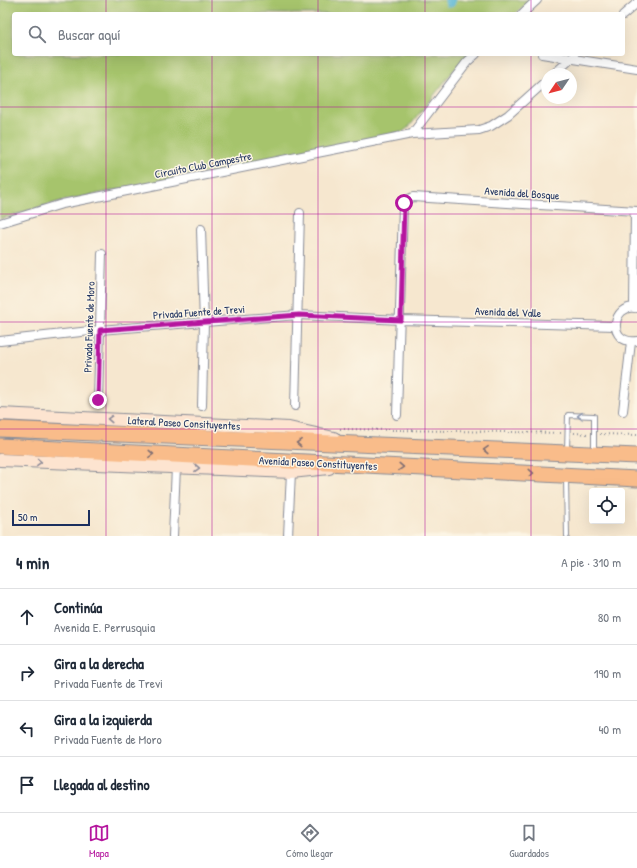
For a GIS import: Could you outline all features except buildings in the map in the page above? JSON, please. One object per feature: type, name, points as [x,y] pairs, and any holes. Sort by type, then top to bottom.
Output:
[{"type":"highway","name":"Avenida Paseo Constituyentes","points":[[0,429],[366,446],[637,456]]},
{"type":"highway","name":"Avenida Paseo Constituyentes","points":[[0,446],[637,479]]},
{"type":"main road","name":"Lateral Paseo Consituyentes","points":[[0,414],[289,428],[366,446]]},
{"type":"main road","points":[[0,460],[291,472],[362,465]]},
{"type":"street","points":[[524,12],[538,0]]},
{"type":"street","points":[[625,13],[637,3]]},
{"type":"street","points":[[412,134],[467,62],[474,56]]},
{"type":"street","points":[[561,68],[574,56],[637,69]]},
{"type":"street","name":"Circuito Club Campestre","points":[[0,223],[62,204],[412,134],[479,130],[491,126],[508,115],[541,85]]},
{"type":"street","name":"Avenida del Bosque","points":[[401,320],[403,205],[406,200],[413,197],[636,211]]},
{"type":"street","points":[[623,411],[634,342],[619,336],[616,326],[617,317],[621,312],[635,308],[636,211]]},
{"type":"street","points":[[295,406],[299,315],[300,212]]},
{"type":"street","points":[[201,229],[204,323],[202,406]]},
{"type":"street","name":"Privada Fuente de Moro","points":[[98,400],[102,254]]},
{"type":"street","name":"Privada Fuente de Trevi","points":[[0,341],[100,330],[299,315],[401,320]]},
{"type":"street","points":[[397,415],[401,320]]},
{"type":"street","name":"Avenida del Valle","points":[[401,320],[616,326]]},
{"type":"street","points":[[173,536],[176,467]]},
{"type":"street","points":[[288,536],[291,472]]},
{"type":"lane","points":[[567,453],[568,415],[594,416],[594,454]]},
{"type":"lane","points":[[566,475],[567,536]]},
{"type":"path","points":[[335,428],[637,435]]},
{"type":"green space","points":[[0,0],[531,0],[517,12],[12,12],[12,56],[469,56],[454,70],[409,127],[400,134],[62,201],[0,219]]},
{"type":"route","points":[[98,400],[100,330],[299,315],[401,320],[404,203]]}]
